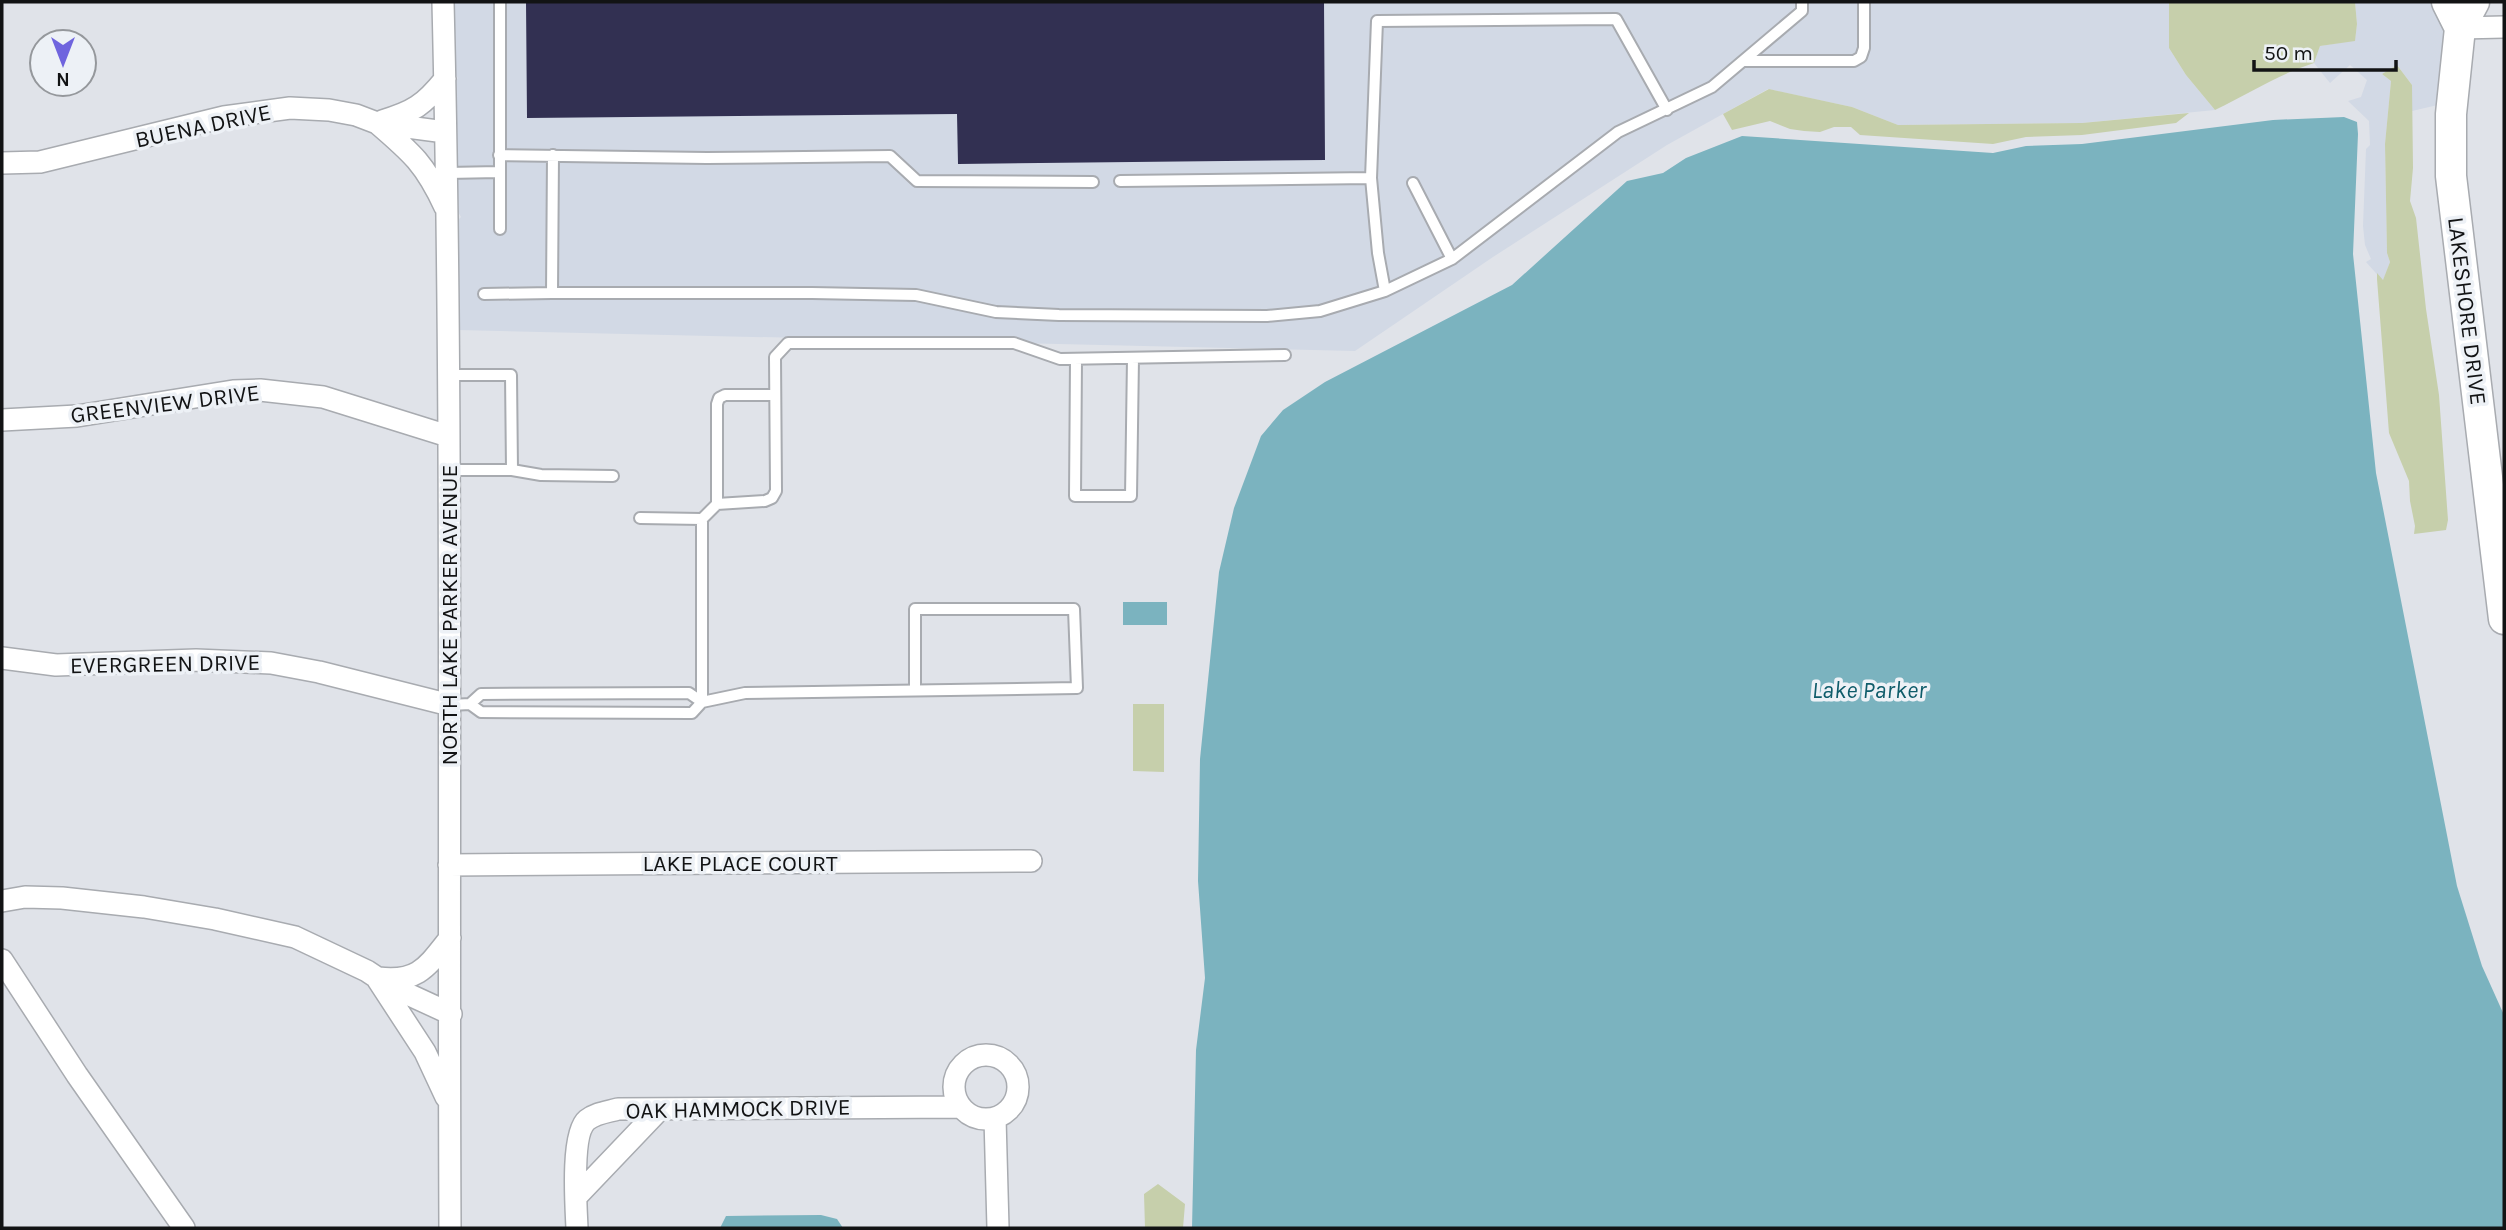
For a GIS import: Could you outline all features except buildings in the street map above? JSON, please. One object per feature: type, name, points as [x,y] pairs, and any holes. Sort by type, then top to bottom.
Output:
[{"type":"street","name":"NORTH LAKE PARKER AVENUE","points":[[443,2],[448,213],[448,470],[460,704],[449,864],[450,1228]]},
{"type":"street","name":"LAKESHORE DRIVE","points":[[2474,2],[2454,15],[2451,176],[2503,602]]},
{"type":"street","points":[[2454,15],[2504,27]]},
{"type":"street","points":[[444,79],[428,101],[415,110],[377,123],[417,158],[431,177],[448,213]]},
{"type":"street","name":"BUENA DRIVE","points":[[2,163],[40,162],[224,117],[290,108],[329,110],[356,115],[377,123],[445,132]]},
{"type":"street","name":"GREENVIEW DRIVE","points":[[2,420],[77,416],[233,391],[260,390],[323,397],[448,436]]},
{"type":"street","name":"EVERGREEN DRIVE","points":[[2,658],[56,665],[196,660],[271,663],[460,704]]},
{"type":"street","name":"LAKE PLACE COURT","points":[[449,864],[1031,861]]},
{"type":"street","points":[[2,901],[25,897],[62,898],[144,906],[295,937],[451,1014]]},
{"type":"street","points":[[377,978],[394,980],[414,975],[431,962],[450,938]]},
{"type":"street","points":[[2,960],[77,1075],[184,1228]]},
{"type":"street","points":[[377,978],[425,1052],[450,1107]]},
{"type":"street","points":[[975,1056],[996,1056],[1012,1068],[1018,1087],[1012,1107],[1004,1114],[995,1118],[975,1118],[960,1107],[953,1088],[959,1068],[975,1056]]},
{"type":"street","name":"OAK HAMMOCK DRIVE","points":[[577,1228],[577,1136],[584,1122],[597,1114],[618,1109],[960,1107]]},
{"type":"street","points":[[576,1197],[660,1109]]},
{"type":"street","points":[[995,1118],[998,1228]]},
{"type":"lane","points":[[500,2],[500,229]]},
{"type":"lane","points":[[484,294],[862,293],[916,295],[996,312],[1109,316],[1267,316],[1320,311],[1385,291],[1452,259],[1618,132],[1712,87],[1802,11],[1802,2]]},
{"type":"lane","points":[[1744,61],[1854,61],[1861,57],[1864,48],[1864,2]]},
{"type":"lane","points":[[1385,291],[1378,253],[1371,178],[1377,21],[1616,19],[1667,110]]},
{"type":"lane","points":[[499,155],[707,158],[890,156],[917,181],[1093,182]]},
{"type":"lane","points":[[552,293],[553,155]]},
{"type":"lane","points":[[447,173],[499,172]]},
{"type":"lane","points":[[1120,181],[1371,178]]},
{"type":"lane","points":[[1413,183],[1452,259]]},
{"type":"lane","points":[[702,702],[702,519],[708,510],[717,504],[765,501],[772,498],[776,491],[775,357],[788,343],[1014,343],[1060,359],[1285,355]]},
{"type":"lane","points":[[1076,359],[1075,496],[1131,496],[1133,358]]},
{"type":"lane","points":[[448,375],[512,375],[512,470]]},
{"type":"lane","points":[[717,504],[719,398],[775,396]]},
{"type":"lane","points":[[448,470],[512,470],[541,475],[612,476]]},
{"type":"lane","points":[[640,518],[702,519]]},
{"type":"lane","points":[[460,704],[481,712],[691,713],[702,702],[745,693],[1077,688],[1074,608],[915,608],[915,690]]},
{"type":"lane","points":[[460,704],[481,694],[689,693],[702,702]]},
{"type":"shaded area","points":[[452,2],[2169,2],[2169,48],[2186,75],[2215,110],[2082,123],[1898,125],[1852,107],[1768,89],[1667,145],[1493,257],[1355,351],[458,330],[458,220],[461,217],[457,210],[454,83],[458,78],[454,74]]},
{"type":"shaded area","points":[[2355,2],[2438,2],[2450,31],[2442,104],[2412,111],[2412,85],[2398,66],[2382,74],[2391,81],[2385,144],[2387,253],[2390,262],[2383,281],[2366,262],[2371,259],[2365,245],[2363,226],[2366,149],[2370,145],[2369,121],[2348,101],[2361,97],[2367,80],[2350,65],[2330,83],[2314,63],[2320,46],[2355,40]]},
{"type":"green space","points":[[2169,2],[2355,2],[2355,41],[2320,46],[2314,63],[2276,78],[2215,110],[2186,75],[2169,48]]},
{"type":"green space","points":[[2397,65],[2412,85],[2413,168],[2410,201],[2416,218],[2439,395],[2448,520],[2446,530],[2414,534],[2409,481],[2389,433],[2377,279],[2377,273],[2383,280],[2390,262],[2387,253],[2385,144],[2391,81],[2382,74]]},
{"type":"green space","points":[[1769,89],[1852,107],[1898,125],[2082,123],[2189,113],[2176,123],[2082,135],[2026,137],[1993,144],[1860,135],[1851,127],[1834,127],[1820,132],[1804,131],[1770,121],[1732,130],[1723,114]]},
{"type":"green space","points":[[1133,704],[1164,704],[1164,772],[1133,771]]},
{"type":"green space","points":[[1158,1184],[1185,1204],[1183,1228],[1145,1228],[1144,1194]]},
{"type":"water","name":"Lake Parker","points":[[2344,117],[2357,122],[2353,254],[2376,473],[2457,886],[2482,966],[2504,1015],[2504,1228],[1192,1228],[1196,1050],[1205,978],[1198,881],[1200,759],[1219,572],[1234,508],[1261,436],[1283,410],[1325,382],[1512,285],[1627,181],[1663,173],[1686,158],[1742,136],[1993,153],[2026,146],[2082,144],[2273,120]]},
{"type":"water","points":[[1123,602],[1167,602],[1167,625],[1123,625]]},
{"type":"water","points":[[821,1215],[837,1219],[843,1228],[720,1228],[726,1216]]}]
